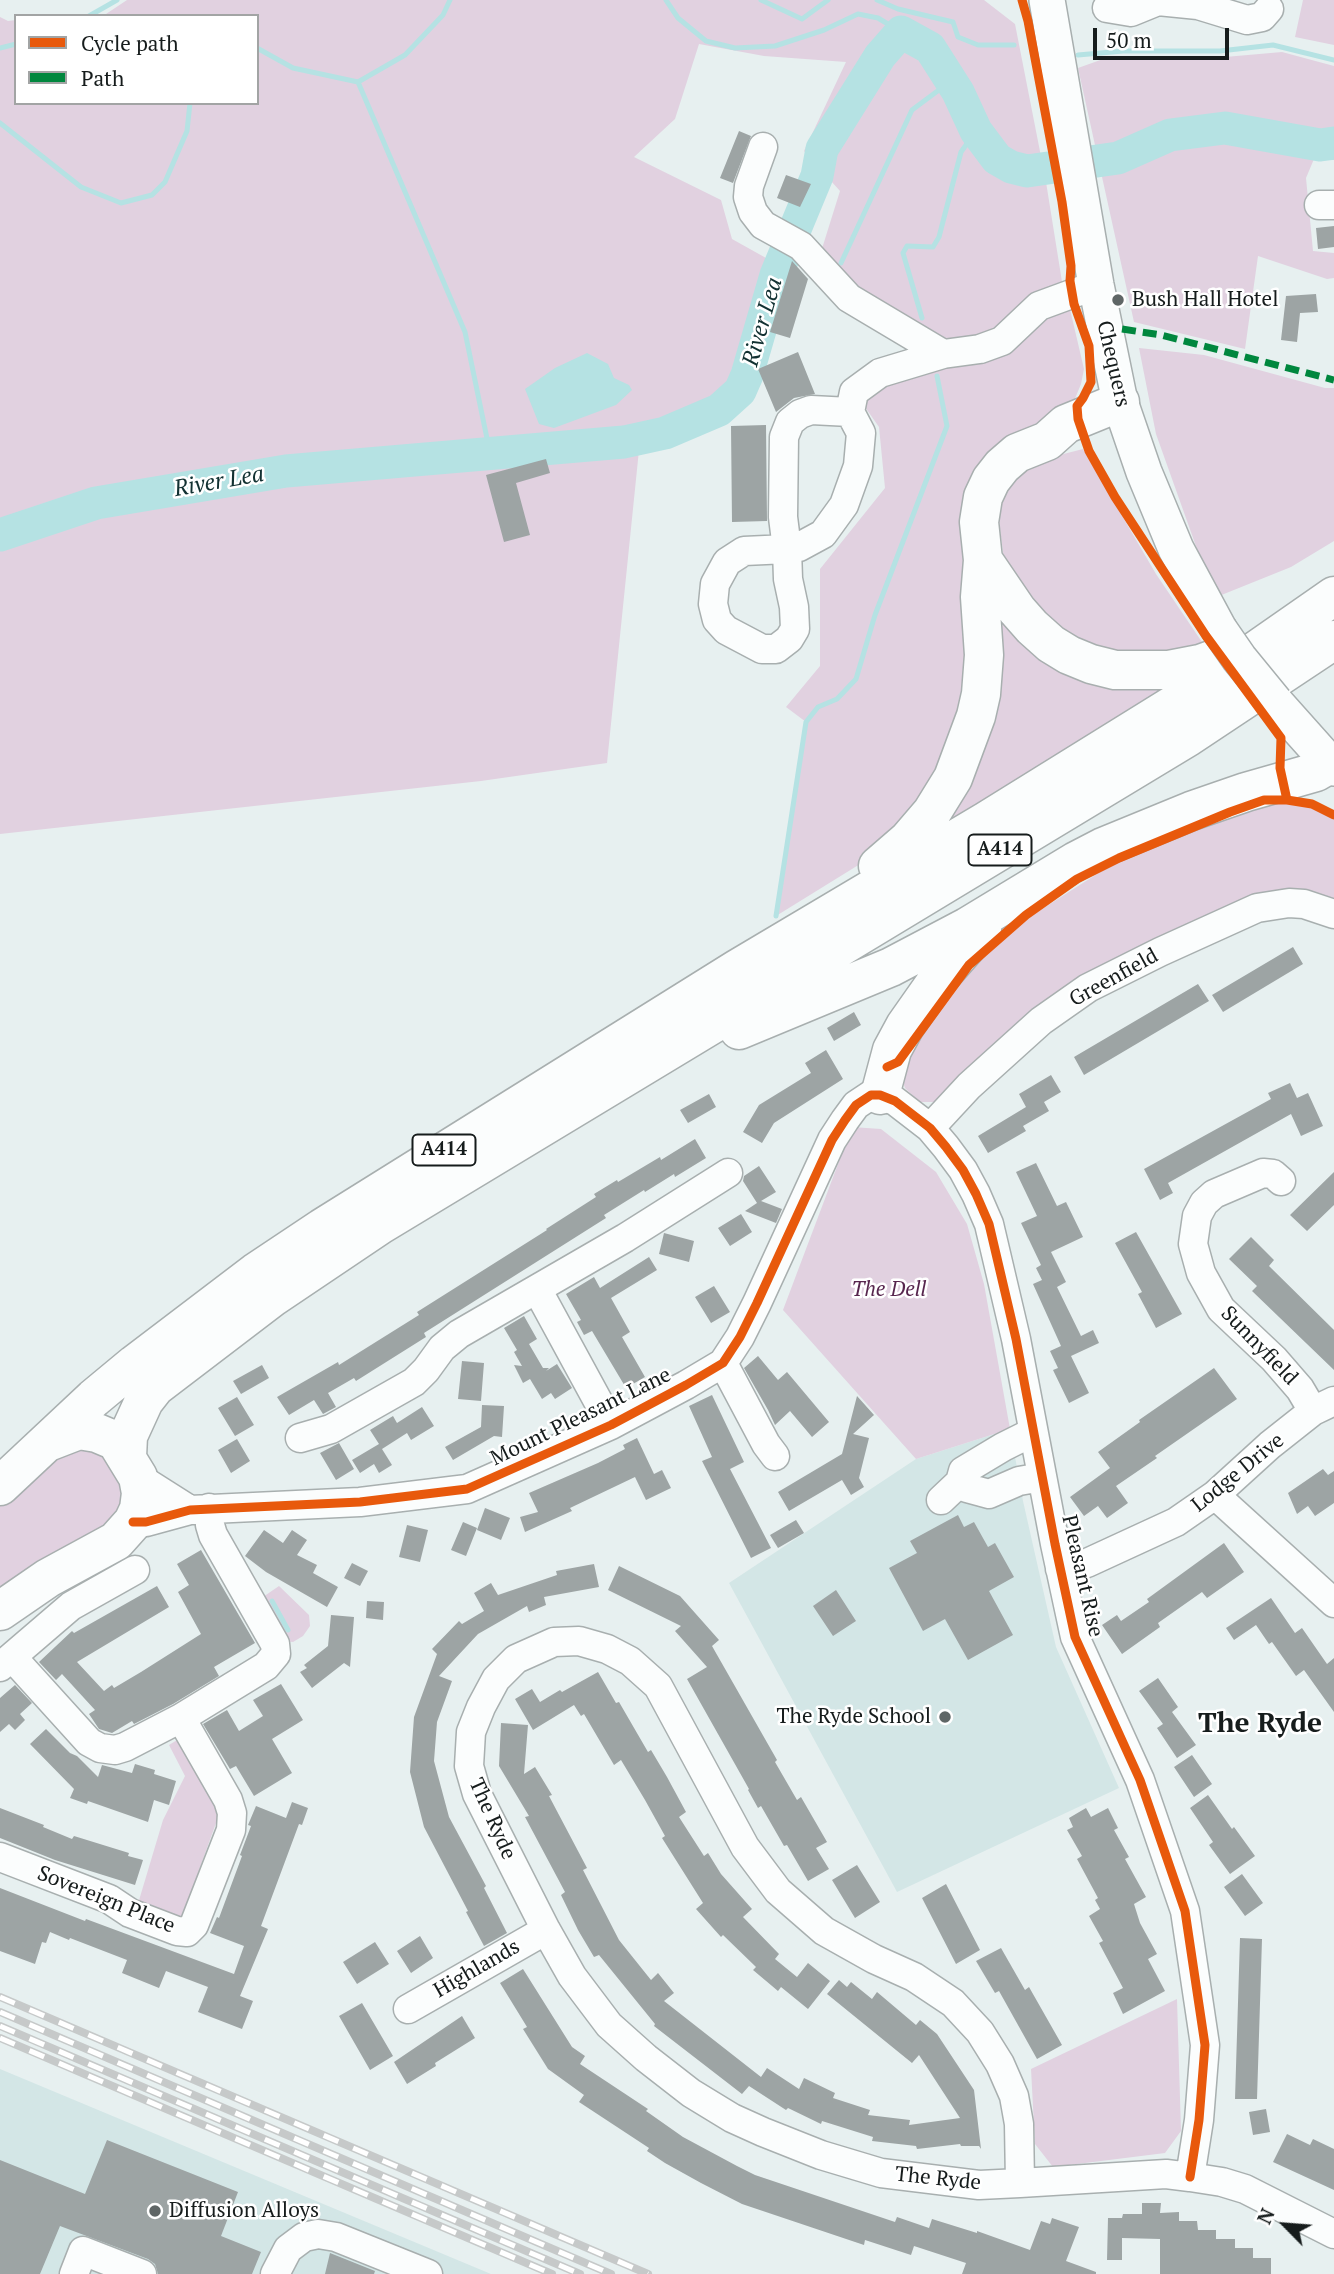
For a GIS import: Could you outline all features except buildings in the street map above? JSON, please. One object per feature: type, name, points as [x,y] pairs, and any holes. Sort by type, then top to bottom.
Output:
[{"type":"highway","name":"A414","points":[[853,899],[881,862],[908,840],[932,812],[953,778],[969,739],[981,694],[984,655],[981,597],[983,561],[979,523],[983,497],[991,480],[1017,453],[1047,441],[1066,424],[1124,413]]},
{"type":"highway","name":"A414","points":[[983,561],[1017,610],[1051,644],[1091,664],[1115,670],[1169,670],[1200,664],[1282,634]]},
{"type":"highway","name":"A414","points":[[0,1486],[94,1398],[135,1364],[256,1272],[311,1235],[515,1106],[1212,681],[1334,596]]},
{"type":"highway","name":"A414","points":[[133,1522],[141,1493],[128,1436],[144,1401],[155,1387],[273,1297],[380,1226],[1188,737],[1334,640]]},
{"type":"highway","name":"A414","points":[[663,1054],[738,1030],[891,967],[967,927],[1103,847],[1191,811],[1332,766]]},
{"type":"highway","points":[[880,1095],[892,1050],[905,1026],[937,979],[1005,904]]},
{"type":"highway","name":"A414","points":[[48,1442],[79,1430],[97,1433],[116,1441],[133,1467]]},
{"type":"highway","points":[[0,1611],[48,1578],[116,1541],[133,1522]]},
{"type":"main road","name":"Chequers","points":[[1047,0],[1096,285],[1124,413],[1144,472],[1176,549],[1219,629],[1275,702],[1332,766]]},
{"type":"street","points":[[1107,8],[1131,12],[1158,1],[1198,3],[1247,20],[1262,17],[1269,9]]},
{"type":"street","points":[[763,147],[749,186],[748,197],[752,212],[763,225],[790,240],[849,298],[943,354]]},
{"type":"street","points":[[850,412],[811,410],[790,422],[784,437],[783,517],[787,550],[799,547],[822,534],[844,505],[858,466],[861,433],[850,412],[854,393],[880,373],[943,354],[980,349],[1002,341],[1039,306],[1096,285]]},
{"type":"street","name":"Greenfield","points":[[930,1128],[969,1086],[1041,1021],[1088,988],[1257,908],[1289,903],[1304,904],[1334,914]]},
{"type":"street","name":"Pleasant Rise","points":[[880,1095],[895,1101],[930,1128],[963,1170],[989,1224],[1016,1339],[1075,1637],[1140,1780],[1185,1911],[1205,2045],[1199,2120],[1190,2177]]},
{"type":"street","name":"Mount Pleasant Lane","points":[[133,1522],[146,1522],[199,1509],[360,1502],[467,1489],[611,1425],[686,1385],[723,1363],[757,1303],[832,1140],[862,1099],[880,1095]]},
{"type":"street","points":[[300,1438],[331,1429],[414,1382],[442,1348],[459,1334],[625,1238],[728,1173]]},
{"type":"street","name":"Sunnyfield","points":[[1281,1181],[1273,1174],[1263,1173],[1214,1194],[1204,1203],[1197,1216],[1193,1244],[1201,1273],[1222,1309],[1300,1389],[1324,1406]]},
{"type":"street","points":[[537,1289],[611,1425]]},
{"type":"street","points":[[723,1363],[775,1456]]},
{"type":"street","name":"Lodge Drive","points":[[1060,1569],[1087,1563],[1176,1522],[1215,1494],[1270,1445],[1324,1406]]},
{"type":"street","points":[[1033,1432],[963,1471],[950,1491],[967,1488],[989,1494],[1019,1481],[1042,1477]]},
{"type":"street","points":[[133,1467],[199,1509],[272,1637],[276,1654],[266,1666],[181,1718],[125,1747],[115,1750],[100,1748],[89,1742],[6,1662],[71,1606],[135,1570]]},
{"type":"street","points":[[1215,1494],[1334,1603]]},
{"type":"street","name":"The Ryde","points":[[1020,2183],[1019,2124],[1014,2096],[1000,2064],[980,2032],[953,2003],[914,1977],[874,1959],[824,1931],[778,1891],[745,1847],[657,1686],[630,1661],[607,1648],[579,1641],[554,1642],[516,1659],[496,1679],[471,1732],[469,1766],[477,1794],[572,1976],[609,2025],[691,2093],[732,2119],[821,2155],[881,2173],[979,2185],[1020,2183],[1154,2175],[1190,2177],[1245,2189],[1334,2234]]},
{"type":"street","name":"Sovereign Place","points":[[0,1857],[109,1899],[130,1913],[177,1931],[187,1932],[194,1925],[231,1830],[232,1813],[228,1800],[181,1718]]},
{"type":"street","name":"Highlands","points":[[408,2009],[546,1930]]},
{"type":"street","points":[[275,2274],[288,2249],[304,2237],[318,2234],[336,2237],[428,2274]]},
{"type":"street","points":[[74,2274],[83,2250],[142,2274]]},
{"type":"shaded area","name":"The Ryde School","points":[[1010,1429],[1023,1501],[1056,1647],[1119,1788],[897,1892],[729,1583],[916,1459]]},
{"type":"shaded area","points":[[0,2069],[491,2274],[0,2274]]},
{"type":"green space","points":[[127,0],[984,0],[1015,24],[1046,182],[1063,288],[995,334],[945,343],[871,304],[820,255],[840,191],[804,151],[846,62],[764,56],[699,44],[675,119],[634,157],[721,200],[732,239],[775,263],[733,385],[710,406],[659,427],[597,435],[531,438],[525,459],[639,450],[607,763],[481,781],[0,834],[0,17],[14,20],[14,105],[259,105],[259,14],[106,14]]},
{"type":"green space","points":[[1303,0],[1334,0],[1334,45],[1295,37]]},
{"type":"green space","points":[[1282,52],[1334,66],[1334,160],[1314,159],[1306,178],[1313,251],[1334,253],[1334,278],[1327,279],[1258,256],[1245,349],[1134,322],[1078,68],[1106,58],[1225,57]]},
{"type":"green space","points":[[1069,305],[1084,369],[1081,384],[1074,401],[1054,417],[1009,436],[960,737],[920,810],[873,856],[776,916],[806,722],[786,707],[820,666],[820,569],[885,488],[879,427],[860,400],[884,379],[1050,309]]},
{"type":"green space","points":[[1139,348],[1204,355],[1325,388],[1334,388],[1334,541],[1291,567],[1219,596],[1197,549],[1156,434]]},
{"type":"green space","points":[[1083,449],[1156,574],[1206,648],[1164,657],[1078,648],[1034,619],[1005,568],[998,513],[1009,485],[1040,460]]},
{"type":"green space","points":[[993,603],[1009,621],[1198,676],[918,846]]},
{"type":"green space","points":[[1280,803],[1313,808],[1334,819],[1334,903],[1326,900],[1105,967],[1018,1022],[940,1102],[919,1102],[905,1088],[899,1071],[947,994],[998,937],[1119,860],[1249,807]]},
{"type":"green space","name":"The Dell","points":[[852,1127],[881,1129],[936,1172],[967,1224],[984,1284],[1010,1429],[916,1459],[783,1310]]},
{"type":"green space","points":[[83,1443],[100,1448],[129,1494],[109,1531],[0,1594],[0,1503],[57,1454]]},
{"type":"green space","points":[[279,1586],[309,1615],[310,1626],[303,1636],[293,1642],[283,1641],[260,1599]]},
{"type":"green space","points":[[182,1737],[222,1819],[216,1823],[198,1873],[200,1886],[187,1921],[137,1907],[163,1820],[185,1776],[169,1745]]},
{"type":"green space","points":[[1177,1999],[1181,2131],[1165,2153],[1053,2167],[1035,2144],[1031,2069]]},
{"type":"water","points":[[587,353],[608,364],[614,378],[629,385],[632,390],[616,405],[554,428],[539,424],[525,389],[555,368]]},
{"type":"waterway","points":[[92,14],[117,0]]},
{"type":"waterway","points":[[259,49],[293,68],[358,82],[405,55],[443,15],[450,0]]},
{"type":"waterway","points":[[666,0],[678,18],[706,41],[735,48],[775,46],[824,30],[858,14],[878,18],[901,32]]},
{"type":"waterway","points":[[761,0],[802,19],[828,0]]},
{"type":"waterway","points":[[877,0],[898,9],[953,22],[958,37],[978,45],[1014,45]]},
{"type":"waterway","name":"River Lea","points":[[0,535],[96,503],[286,471],[624,442],[665,433],[719,410],[740,391],[747,375],[776,275],[817,176],[822,149],[880,56],[901,32],[930,48],[958,92],[976,131],[997,159],[1011,167],[1027,171],[1118,158],[1170,135],[1225,128],[1320,145],[1334,143]]},
{"type":"waterway","points":[[0,48],[14,44]]},
{"type":"waterway","points":[[1078,55],[1123,51],[1220,51],[1273,45],[1334,60]]},
{"type":"waterway","points":[[841,263],[912,110],[951,81]]},
{"type":"waterway","points":[[358,82],[465,332],[490,453]]},
{"type":"waterway","points":[[0,123],[81,187],[121,203],[152,195],[165,182],[187,131],[190,105]]},
{"type":"waterway","points":[[922,318],[903,253],[907,246],[933,247],[939,237],[961,152],[976,131]]},
{"type":"waterway","points":[[776,916],[806,722],[818,707],[837,699],[856,679],[875,615],[947,426],[937,376]]},
{"type":"waterway","points":[[272,1601],[288,1630]]},
{"type":"railway","points":[[0,1997],[648,2274]]},
{"type":"railway","points":[[0,2012],[611,2274]]},
{"type":"railway","points":[[0,2026],[580,2274]]},
{"type":"railway","points":[[0,2038],[552,2274]]},
{"type":"marked path","points":[[1122,329],[1161,335],[1334,380]]},
{"type":"cycle path","points":[[1022,0],[1062,202],[1074,304],[1089,346],[1091,382],[1077,406],[1078,419],[1089,451],[1115,497],[1206,636],[1281,738],[1280,768],[1287,800]]},
{"type":"cycle path","points":[[887,1067],[898,1062],[969,965],[1026,915],[1077,879],[1119,858],[1264,800],[1312,804],[1334,815]]},
{"type":"cycle path","points":[[133,1522],[146,1522],[190,1510],[360,1502],[467,1489],[611,1425],[686,1385],[723,1363],[740,1337],[832,1140],[856,1105],[871,1095],[880,1095],[895,1101],[930,1128],[946,1147],[963,1170],[989,1224],[1016,1339],[1075,1637],[1140,1780],[1185,1911],[1205,2045],[1199,2120],[1190,2177]]},
{"type":"place","name":"Bush Hall Hotel","points":[[1118,300]]},
{"type":"place","name":"The Ryde School","points":[[945,1717]]},
{"type":"place","name":"Diffusion Alloys","points":[[155,2211]]},
{"type":"district","name":"The Ryde","points":[[1260,1724]]}]
